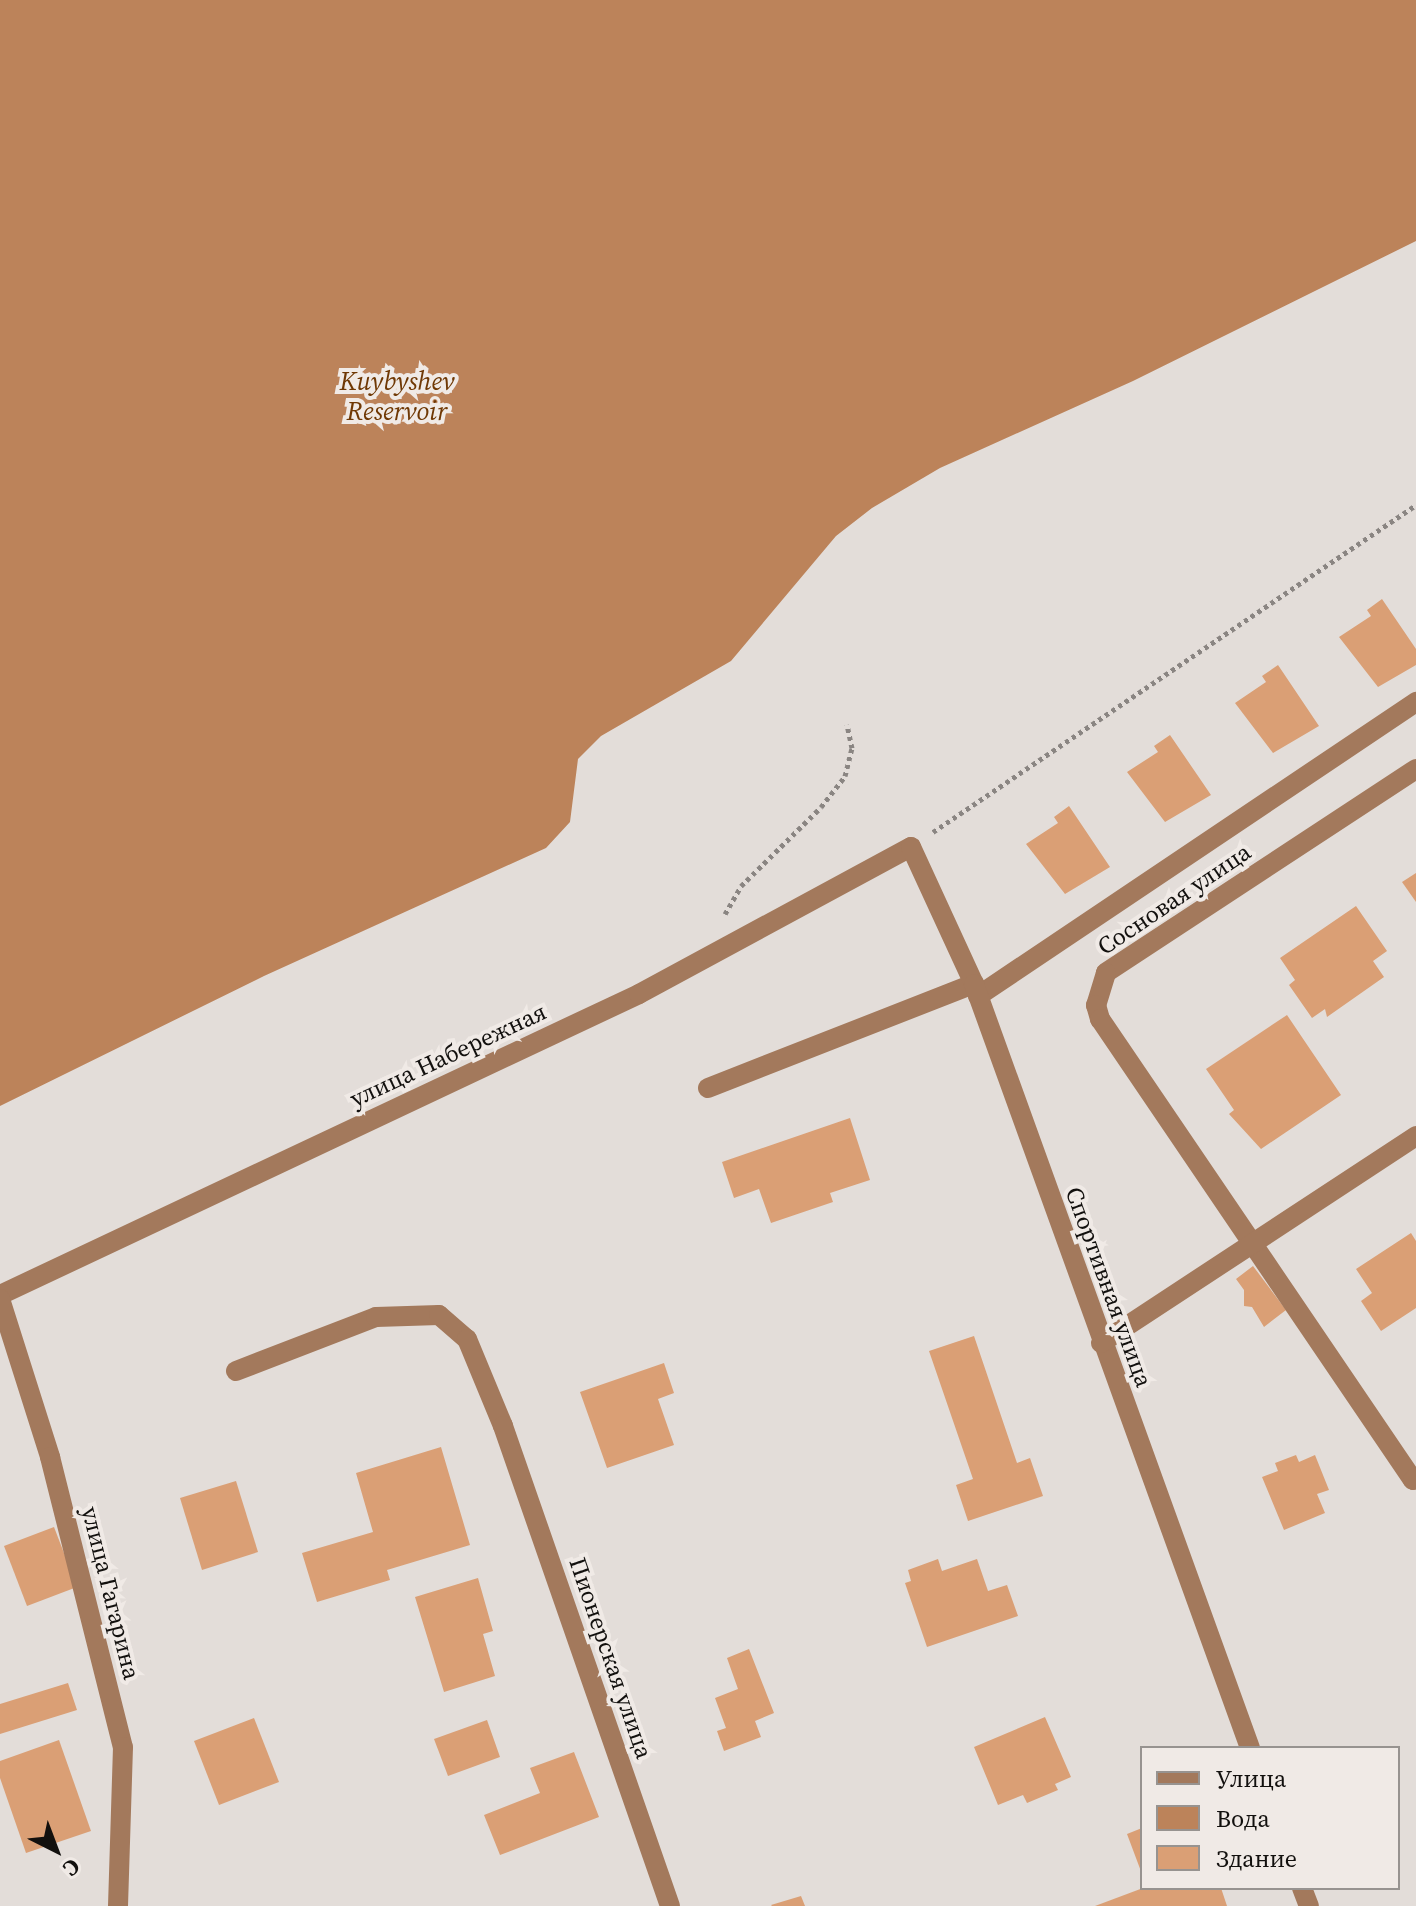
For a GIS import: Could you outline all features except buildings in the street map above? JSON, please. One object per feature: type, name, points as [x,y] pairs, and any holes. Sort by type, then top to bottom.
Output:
[{"type":"street","points":[[708,1088],[976,990],[1416,702]]},
{"type":"street","name":"Сосновая улица","points":[[1416,769],[1106,973],[1097,989],[1100,1019],[1260,1250],[1413,1480],[1416,1478]]},
{"type":"street","name":"улица Набережная","points":[[0,1297],[709,956],[911,847]]},
{"type":"street","name":"Спортивная улица","points":[[911,847],[976,990],[1101,1343],[1249,1746]]},
{"type":"street","points":[[1101,1343],[1260,1250],[1416,1136]]},
{"type":"street","name":"улица Гагарина","points":[[0,1297],[50,1457],[123,1747],[118,1906]]},
{"type":"street","name":"Пионерская улица","points":[[236,1371],[376,1317],[439,1315],[467,1339],[503,1426],[670,1906]]},
{"type":"path","points":[[911,847],[1416,505]]},
{"type":"path","points":[[709,956],[741,886],[821,807],[845,776],[852,748],[847,725]]},
{"type":"water","name":"Kuybyshev Reservoir","points":[[0,0],[1416,0],[1416,241],[1133,381],[940,468],[872,508],[836,536],[731,661],[601,736],[578,759],[570,822],[546,848],[264,976],[0,1106]]}]
